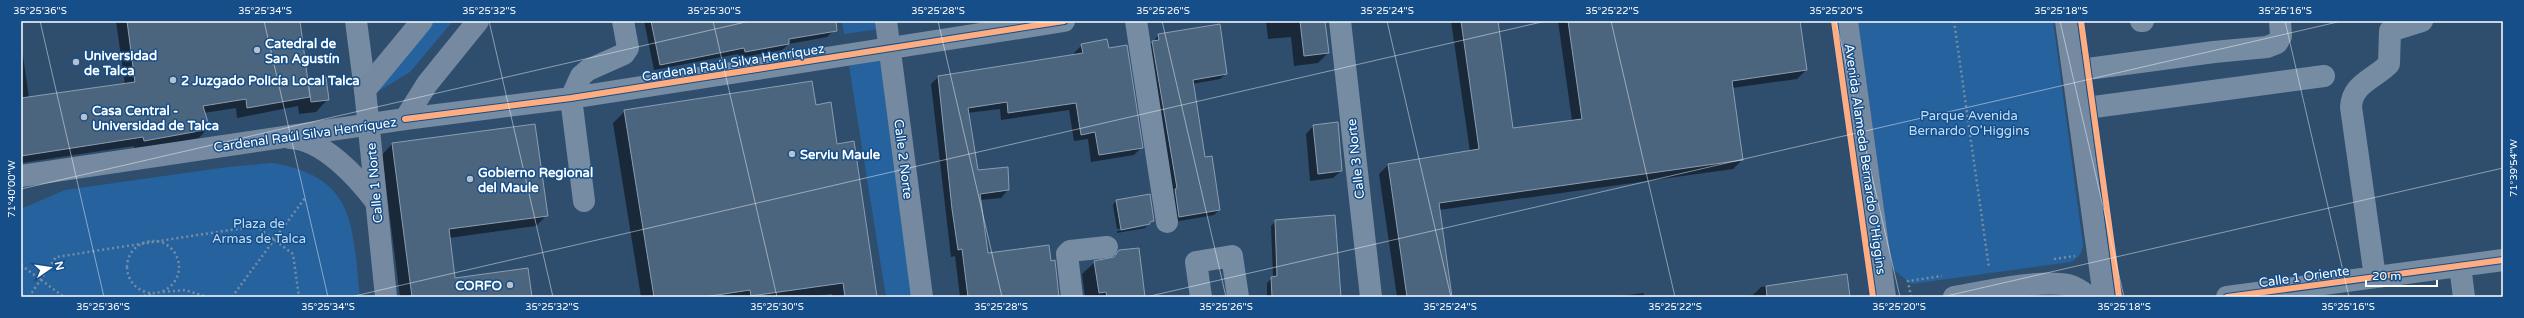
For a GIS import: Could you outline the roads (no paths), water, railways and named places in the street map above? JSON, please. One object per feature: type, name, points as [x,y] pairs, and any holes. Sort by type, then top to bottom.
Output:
[{"type":"main road","points":[[365,90],[422,21]]},
{"type":"main road","points":[[405,119],[427,84],[478,21]]},
{"type":"main road","name":"Calle 2 Norte","points":[[886,21],[922,297]]},
{"type":"main road","name":"Avenida Alameda Bernardo O'Higgins","points":[[1846,21],[1886,297]]},
{"type":"main road","points":[[2066,21],[2104,297]]},
{"type":"main road","name":"Calle 1 Norte","points":[[365,90],[386,297]]},
{"type":"main road","name":"Cardenal Raúl Silva Henríquez","points":[[23,177],[405,119]]},
{"type":"main road","points":[[279,138],[297,138],[334,158],[350,171],[376,202]]},
{"type":"main road","points":[[1954,297],[2030,286],[2061,284],[2081,290],[2089,297]]},
{"type":"street","name":"Calle 1 Norte","points":[[356,21],[365,90]]},
{"type":"street","points":[[584,201],[571,98],[581,76],[588,70],[624,54],[628,48],[623,21]]},
{"type":"street","name":"Cardenal Raúl Silva Henríquez","points":[[405,119],[571,98],[1064,21]]},
{"type":"street","points":[[1136,21],[1167,222]]},
{"type":"street","name":"Calle 3 Norte","points":[[1340,21],[1371,297]]},
{"type":"street","points":[[2073,71],[2214,52],[2267,47],[2277,43],[2281,36],[2280,21]]},
{"type":"street","points":[[2375,277],[2351,107],[2351,97],[2356,88],[2389,64],[2390,31],[2422,21]]},
{"type":"street","points":[[2079,109],[2324,76]]},
{"type":"street","points":[[1072,297],[1067,254],[1070,251],[1107,247]]},
{"type":"street","points":[[1201,297],[1196,262],[1232,256],[1238,297]]},
{"type":"street","name":"Calle 1 Oriente","points":[[2227,297],[2503,260]]},
{"type":"street","points":[[2460,266],[2464,297]]},
{"type":"place","name":"Catedral de San Agustín","points":[[257,50]]},
{"type":"place","name":"Universidad de Talca","points":[[76,62]]},
{"type":"place","name":"2 Juzgado Policía Local Talca","points":[[173,80]]},
{"type":"place","name":"Casa Central - Universidad de Talca","points":[[84,117]]},
{"type":"place","name":"Serviu Maule","points":[[792,154]]},
{"type":"place","name":"Gobierno Regional del Maule","points":[[470,179]]},
{"type":"place","name":"CORFO","points":[[510,285]]},
{"type":"park label","name":"Parque Avenida Bernardo O'Higgins","points":[[1969,122]]},
{"type":"park label","name":"Plaza de Armas de Talca","points":[[259,230]]}]
